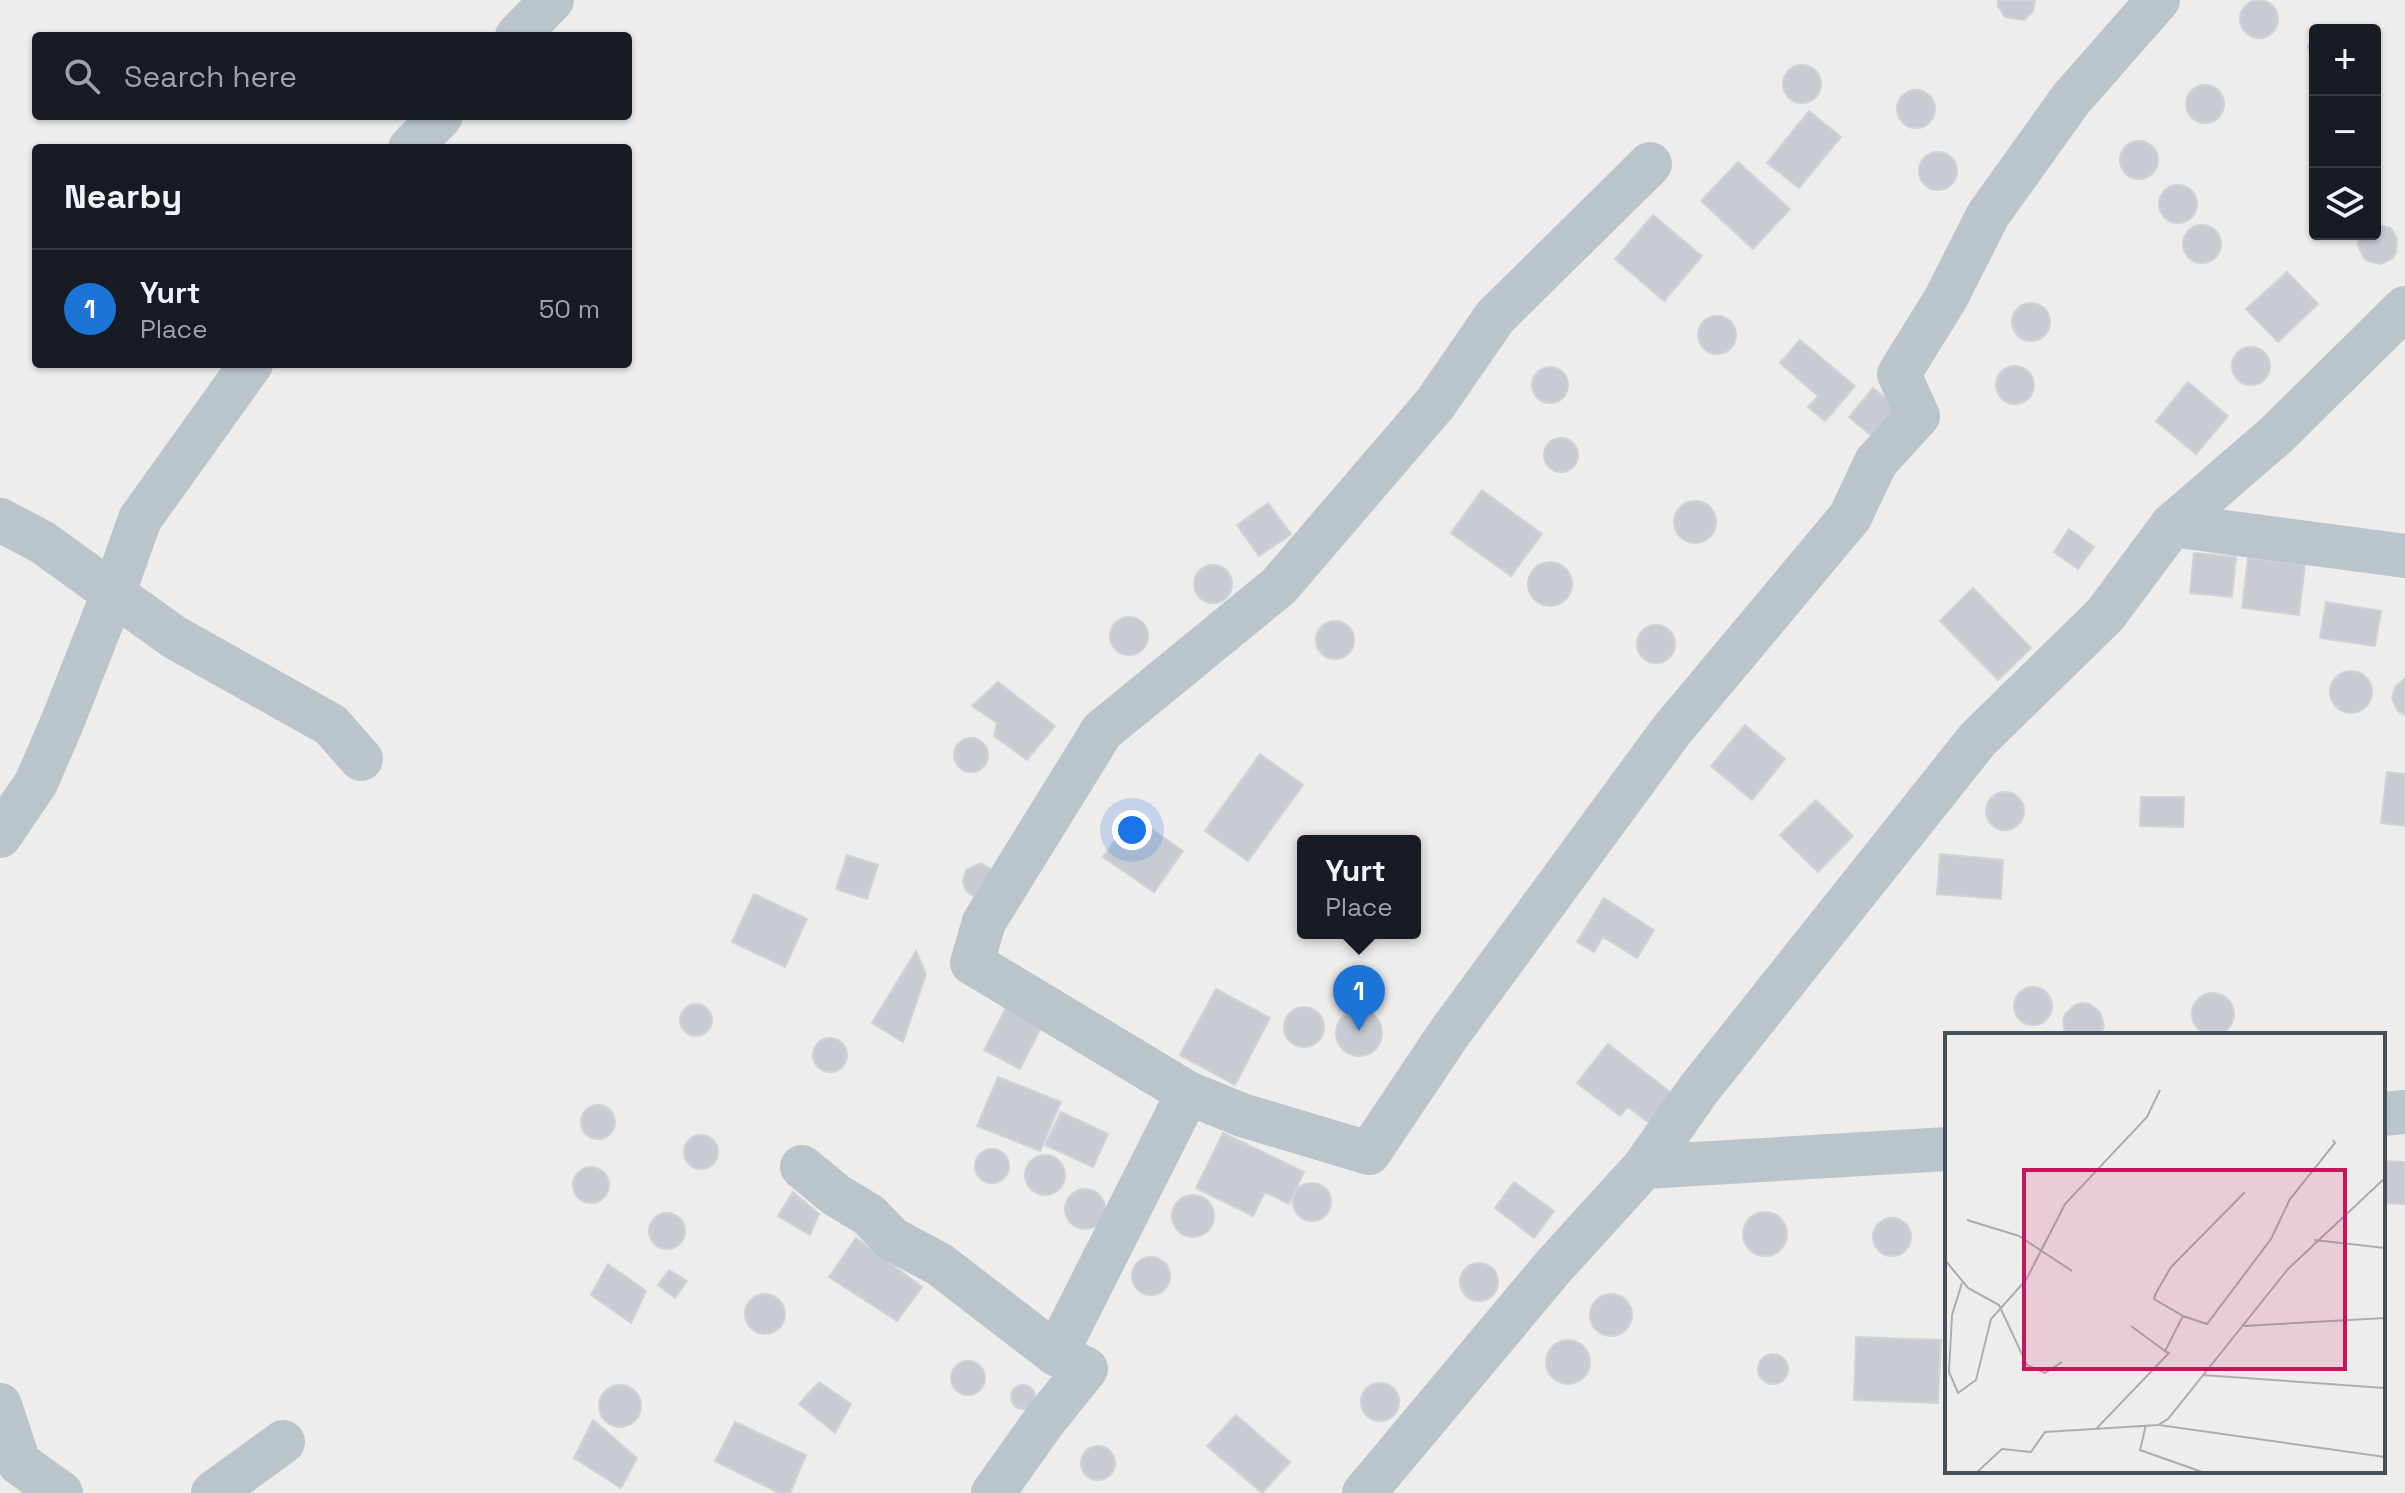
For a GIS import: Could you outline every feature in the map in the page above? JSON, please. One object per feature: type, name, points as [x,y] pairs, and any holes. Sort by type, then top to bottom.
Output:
[{"type":"street","points":[[521,32],[552,0]]},
{"type":"street","points":[[1650,164],[1495,317],[1435,404],[1279,586],[1102,731],[984,922],[972,963],[1188,1093],[1242,1115],[1369,1153],[1448,1035],[1671,731],[1850,517],[1876,462],[1918,416],[1899,374],[1946,298],[1988,215],[2071,99],[2158,0]]},
{"type":"street","points":[[414,144],[437,120]]},
{"type":"street","points":[[1364,1493],[1554,1266],[1644,1167],[1699,1089],[1978,739],[2105,615],[2172,525],[2275,436],[2405,308]]},
{"type":"street","points":[[0,836],[36,783],[80,681],[140,519],[248,368]]},
{"type":"street","points":[[0,520],[42,542],[174,637],[331,725],[361,759]]},
{"type":"street","points":[[2172,525],[2405,556]]},
{"type":"street","points":[[1056,1354],[1188,1093]]},
{"type":"street","points":[[2385,1114],[2405,1112]]},
{"type":"street","points":[[1644,1167],[1945,1149]]},
{"type":"street","points":[[802,1167],[836,1195],[869,1215],[892,1239],[939,1264],[1056,1354],[1086,1369],[993,1493]]},
{"type":"street","points":[[0,1405],[19,1463],[61,1493]]},
{"type":"street","points":[[213,1493],[283,1442]]},
{"type":"building","points":[[1998,0],[2035,0],[2033,11],[2024,20],[2005,17],[1998,6]]},
{"type":"building","points":[[2259,0],[2272,6],[2278,19],[2272,32],[2259,38],[2246,32],[2240,19],[2246,6]]},
{"type":"building","points":[[1802,65],[1816,70],[1821,84],[1816,98],[1802,103],[1788,98],[1783,84],[1788,70]]},
{"type":"building","points":[[2205,85],[2218,91],[2224,104],[2218,117],[2205,123],[2192,117],[2186,104],[2192,91]]},
{"type":"building","points":[[1916,90],[1929,96],[1935,109],[1929,122],[1916,128],[1903,122],[1897,109],[1903,96]]},
{"type":"building","points":[[1809,111],[1841,137],[1799,188],[1767,163]]},
{"type":"building","points":[[2139,141],[2152,147],[2158,160],[2152,173],[2139,179],[2126,173],[2120,160],[2126,147]]},
{"type":"building","points":[[1938,152],[1951,158],[1957,171],[1951,184],[1938,190],[1925,184],[1919,171],[1925,158]]},
{"type":"building","points":[[1738,162],[1790,209],[1753,249],[1701,201]]},
{"type":"building","points":[[2178,185],[2191,191],[2197,204],[2191,217],[2178,223],[2165,217],[2159,204],[2165,191]]},
{"type":"building","points":[[1653,215],[1702,256],[1664,301],[1615,259]]},
{"type":"building","points":[[2202,225],[2215,231],[2221,244],[2215,257],[2202,263],[2189,257],[2183,244],[2189,231]]},
{"type":"building","points":[[2381,226],[2391,228],[2397,239],[2393,258],[2381,264],[2363,257],[2359,240],[2381,240]]},
{"type":"building","points":[[2287,272],[2318,304],[2278,342],[2246,309]]},
{"type":"building","points":[[2031,303],[2044,309],[2050,322],[2044,335],[2031,341],[2018,335],[2012,322],[2018,309]]},
{"type":"building","points":[[1717,316],[1730,322],[1736,335],[1730,348],[1717,354],[1704,348],[1698,335],[1704,322]]},
{"type":"building","points":[[1800,340],[1855,386],[1825,421],[1808,407],[1818,396],[1780,363]]},
{"type":"building","points":[[2251,347],[2264,353],[2270,366],[2264,379],[2251,385],[2238,379],[2232,366],[2238,353]]},
{"type":"building","points":[[2015,366],[2028,372],[2034,385],[2028,398],[2015,404],[2002,398],[1996,385],[2002,372]]},
{"type":"building","points":[[1550,367],[1563,372],[1568,385],[1563,398],[1550,403],[1537,398],[1532,385],[1537,372]]},
{"type":"building","points":[[2188,382],[2228,416],[2196,454],[2156,421]]},
{"type":"building","points":[[1873,388],[1900,410],[1876,439],[1849,417]]},
{"type":"building","points":[[1561,438],[1573,443],[1578,455],[1573,467],[1561,472],[1549,467],[1544,455],[1549,443]]},
{"type":"building","points":[[1482,490],[1542,534],[1511,576],[1451,533]]},
{"type":"building","points":[[1695,501],[1710,507],[1716,522],[1710,537],[1695,543],[1680,537],[1674,522],[1680,507]]},
{"type":"building","points":[[1268,503],[1291,534],[1259,556],[1237,525]]},
{"type":"building","points":[[2069,529],[2094,547],[2078,569],[2054,552]]},
{"type":"building","points":[[2194,553],[2236,557],[2232,597],[2190,593]]},
{"type":"building","points":[[2248,558],[2305,564],[2299,615],[2242,608]]},
{"type":"building","points":[[1550,562],[1566,568],[1572,584],[1566,600],[1550,606],[1534,600],[1528,584],[1534,568]]},
{"type":"building","points":[[1213,565],[1226,571],[1232,584],[1226,597],[1213,603],[1200,597],[1194,584],[1200,571]]},
{"type":"building","points":[[1973,588],[2031,648],[1998,680],[1940,621]]},
{"type":"building","points":[[2326,602],[2381,611],[2375,646],[2320,638]]},
{"type":"building","points":[[1129,617],[1142,623],[1148,636],[1142,649],[1129,655],[1116,649],[1110,636],[1116,623]]},
{"type":"building","points":[[1335,621],[1348,627],[1354,640],[1348,653],[1335,659],[1322,653],[1316,640],[1322,627]]},
{"type":"building","points":[[1656,625],[1669,631],[1675,644],[1669,657],[1656,663],[1643,657],[1637,644],[1643,631]]},
{"type":"building","points":[[2351,671],[2366,677],[2372,692],[2366,707],[2351,713],[2336,707],[2330,692],[2336,677]]},
{"type":"building","points":[[2405,678],[2405,715],[2398,711],[2392,699],[2395,687]]},
{"type":"building","points":[[998,682],[1055,726],[1027,760],[994,736],[997,723],[972,706]]},
{"type":"building","points":[[1745,725],[1785,759],[1752,800],[1711,766]]},
{"type":"building","points":[[971,738],[983,743],[988,755],[983,767],[971,772],[959,767],[954,755],[959,743]]},
{"type":"building","points":[[1260,754],[1303,785],[1248,861],[1205,831]]},
{"type":"building","points":[[2387,772],[2405,774],[2405,826],[2381,823]]},
{"type":"building","points":[[2005,792],[2018,798],[2024,811],[2018,824],[2005,830],[1992,824],[1986,811],[1992,798]]},
{"type":"building","points":[[2141,797],[2184,797],[2183,827],[2140,826]]},
{"type":"building","points":[[1816,800],[1853,836],[1818,872],[1780,835]]},
{"type":"building","points":[[1133,816],[1183,851],[1154,892],[1103,857]]},
{"type":"building","points":[[1940,854],[2003,860],[2001,899],[1937,894]]},
{"type":"building","points":[[847,855],[878,865],[867,899],[836,889]]},
{"type":"building","points":[[981,863],[995,872],[975,897],[966,891],[963,881],[966,870]]},
{"type":"building","points":[[754,894],[807,919],[785,967],[732,942]]},
{"type":"building","points":[[1604,898],[1654,930],[1637,958],[1603,937],[1594,952],[1577,942]]},
{"type":"building","points":[[916,951],[926,974],[903,1042],[872,1023]]},
{"type":"building","points":[[2033,987],[2046,993],[2052,1006],[2046,1019],[2033,1025],[2020,1019],[2014,1006],[2020,993]]},
{"type":"building","points":[[1216,989],[1270,1018],[1235,1085],[1180,1055]]},
{"type":"building","points":[[2205,994],[2221,994],[2233,1006],[2233,1022],[2222,1033],[2204,1033],[2193,1022],[2193,1006]]},
{"type":"building","points":[[696,1004],[708,1008],[712,1020],[708,1032],[696,1036],[684,1032],[680,1020],[684,1008]]},
{"type":"building","points":[[2089,1004],[2100,1012],[2104,1025],[2102,1033],[2065,1033],[2065,1014],[2075,1005]]},
{"type":"building","points":[[1304,1007],[1318,1013],[1324,1027],[1318,1041],[1304,1047],[1290,1041],[1284,1027],[1290,1013]]},
{"type":"building","points":[[1006,1008],[1042,1026],[1020,1069],[984,1050]]},
{"type":"building","points":[[1359,1010],[1375,1017],[1382,1033],[1375,1049],[1359,1056],[1343,1049],[1336,1033],[1343,1017]]},
{"type":"building","points":[[830,1038],[842,1043],[847,1055],[842,1067],[830,1072],[818,1067],[813,1055],[818,1043]]},
{"type":"building","points":[[1608,1044],[1674,1095],[1651,1124],[1628,1107],[1620,1116],[1577,1083]]},
{"type":"building","points":[[998,1077],[1061,1102],[1040,1151],[977,1126]]},
{"type":"building","points":[[598,1105],[610,1110],[615,1122],[610,1134],[598,1139],[586,1134],[581,1122],[586,1110]]},
{"type":"building","points":[[1061,1112],[1108,1134],[1093,1167],[1045,1145]]},
{"type":"building","points":[[1223,1133],[1304,1172],[1289,1204],[1265,1192],[1253,1216],[1196,1188]]},
{"type":"building","points":[[701,1135],[713,1140],[718,1152],[713,1164],[701,1169],[689,1164],[684,1152],[689,1140]]},
{"type":"building","points":[[992,1149],[1004,1154],[1009,1166],[1004,1178],[992,1183],[980,1178],[975,1166],[980,1154]]},
{"type":"building","points":[[1045,1155],[1059,1161],[1065,1175],[1059,1189],[1045,1195],[1031,1189],[1025,1175],[1031,1161]]},
{"type":"building","points":[[2385,1161],[2405,1162],[2405,1204],[2385,1203]]},
{"type":"building","points":[[591,1167],[604,1172],[609,1185],[604,1198],[591,1203],[578,1198],[573,1185],[578,1172]]},
{"type":"building","points":[[1514,1182],[1554,1211],[1534,1238],[1495,1208]]},
{"type":"building","points":[[1312,1183],[1325,1189],[1331,1202],[1325,1215],[1312,1221],[1299,1215],[1293,1202],[1299,1189]]},
{"type":"building","points":[[1085,1189],[1099,1195],[1105,1209],[1099,1223],[1085,1229],[1071,1223],[1065,1209],[1071,1195]]},
{"type":"building","points":[[793,1192],[819,1214],[810,1235],[778,1216]]},
{"type":"building","points":[[1193,1195],[1208,1201],[1214,1216],[1208,1231],[1193,1237],[1178,1231],[1172,1216],[1178,1201]]},
{"type":"building","points":[[1765,1212],[1781,1218],[1787,1234],[1781,1250],[1765,1256],[1749,1250],[1743,1234],[1749,1218]]},
{"type":"building","points":[[667,1213],[680,1218],[685,1231],[680,1244],[667,1249],[654,1244],[649,1231],[654,1218]]},
{"type":"building","points":[[1892,1218],[1905,1224],[1911,1237],[1905,1250],[1892,1256],[1879,1250],[1873,1237],[1879,1224]]},
{"type":"building","points":[[856,1238],[922,1287],[897,1321],[829,1277]]},
{"type":"building","points":[[1151,1257],[1164,1263],[1170,1276],[1164,1289],[1151,1295],[1138,1289],[1132,1276],[1138,1263]]},
{"type":"building","points":[[1479,1263],[1492,1269],[1498,1282],[1492,1295],[1479,1301],[1466,1295],[1460,1282],[1466,1269]]},
{"type":"building","points":[[608,1264],[646,1291],[631,1323],[591,1295]]},
{"type":"building","points":[[669,1270],[687,1281],[675,1298],[658,1285]]},
{"type":"building","points":[[765,1294],[779,1300],[785,1314],[779,1328],[765,1334],[751,1328],[745,1314],[751,1300]]},
{"type":"building","points":[[1611,1294],[1626,1300],[1632,1315],[1626,1330],[1611,1336],[1596,1330],[1590,1315],[1596,1300]]},
{"type":"building","points":[[1856,1337],[1941,1340],[1938,1403],[1854,1400]]},
{"type":"building","points":[[1568,1340],[1583,1347],[1590,1362],[1583,1377],[1568,1384],[1553,1377],[1546,1362],[1553,1347]]},
{"type":"building","points":[[1773,1354],[1779,1355],[1787,1363],[1787,1375],[1779,1383],[1773,1384],[1767,1383],[1759,1375],[1758,1369],[1759,1363],[1767,1355]]},
{"type":"building","points":[[968,1361],[980,1366],[985,1378],[980,1390],[968,1395],[956,1390],[951,1378],[956,1366]]},
{"type":"building","points":[[819,1382],[851,1404],[835,1433],[799,1404]]},
{"type":"building","points":[[1380,1383],[1393,1389],[1399,1402],[1393,1415],[1380,1421],[1367,1415],[1361,1402],[1367,1389]]},
{"type":"building","points":[[620,1385],[635,1391],[641,1406],[635,1421],[620,1427],[605,1421],[599,1406],[605,1391]]},
{"type":"building","points":[[1023,1385],[1032,1388],[1035,1397],[1032,1406],[1023,1409],[1014,1406],[1011,1397],[1014,1388]]},
{"type":"building","points":[[1236,1415],[1290,1462],[1262,1493],[1207,1446]]},
{"type":"building","points":[[593,1420],[637,1458],[621,1488],[574,1458]]},
{"type":"building","points":[[735,1422],[806,1455],[790,1493],[779,1493],[715,1461]]},
{"type":"building","points":[[1098,1446],[1110,1451],[1115,1463],[1110,1475],[1098,1480],[1086,1475],[1081,1463],[1086,1451]]},
{"type":"place","name":"Yurt","points":[[1359,1031]]}]
